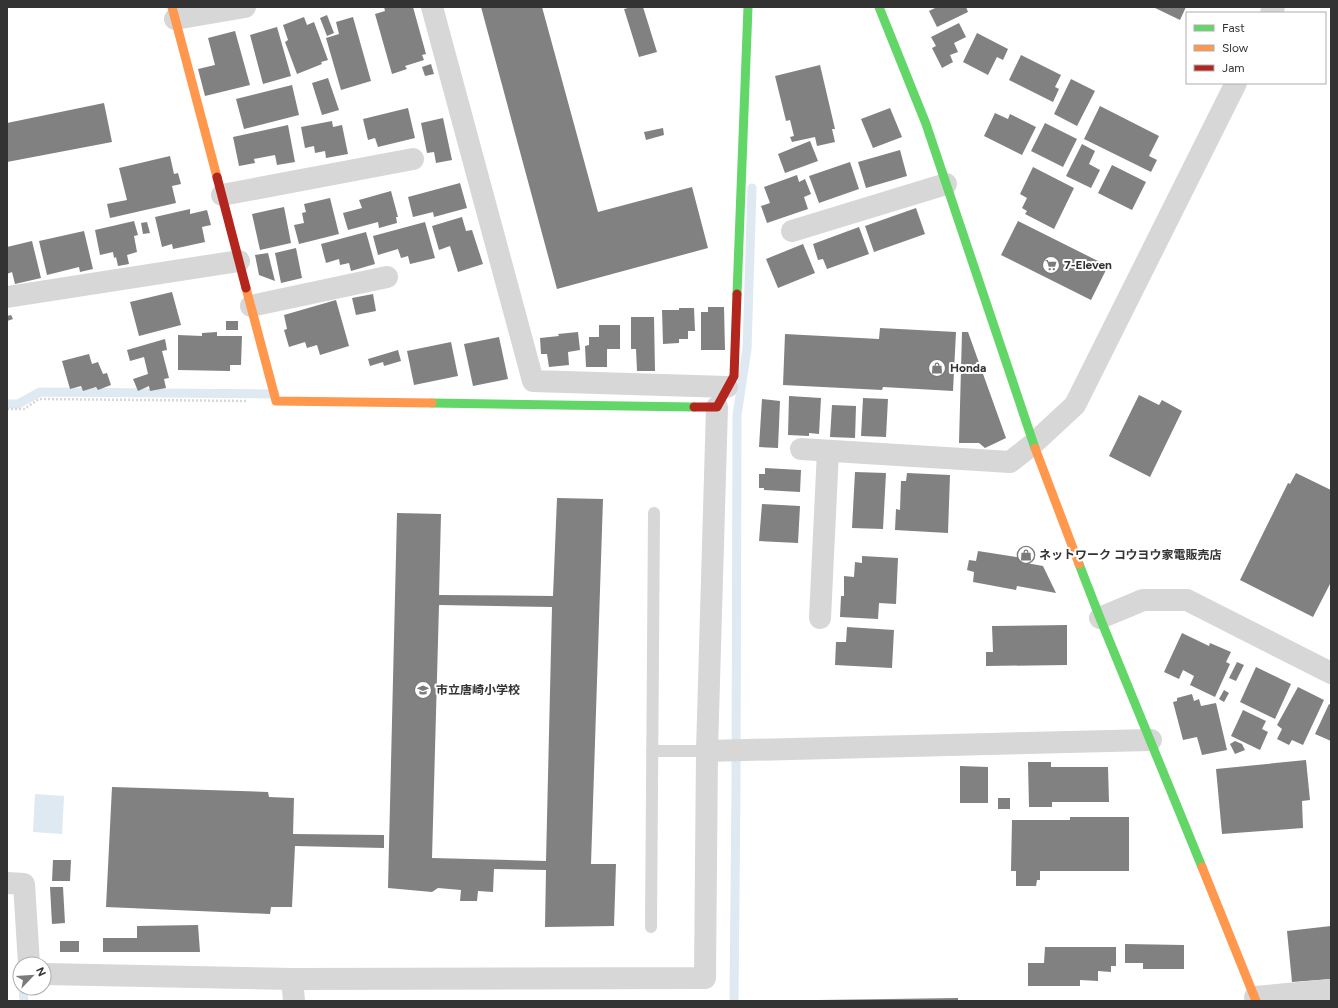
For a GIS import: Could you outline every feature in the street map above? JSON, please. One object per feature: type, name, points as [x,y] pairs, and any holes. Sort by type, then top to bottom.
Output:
[{"type":"street","points":[[244,7],[173,13],[276,401],[716,407]]},
{"type":"street","points":[[432,7],[533,381],[541,405]]},
{"type":"street","points":[[52,974],[292,979],[705,978],[711,751],[716,407],[734,376],[748,7]]},
{"type":"street","points":[[879,7],[926,124],[1033,444],[1100,618],[1256,999],[1331,990]]},
{"type":"street","points":[[801,449],[1010,462],[1033,444],[1075,405],[1236,84]]},
{"type":"street","points":[[222,195],[413,160]]},
{"type":"street","points":[[792,231],[946,184]]},
{"type":"street","points":[[7,297],[239,261]]},
{"type":"street","points":[[251,306],[387,277]]},
{"type":"street","points":[[533,381],[728,387]]},
{"type":"street","points":[[820,618],[828,450]]},
{"type":"street","points":[[1100,618],[1143,600],[1187,600],[1331,673]]},
{"type":"street","points":[[711,751],[1151,740]]},
{"type":"street","points":[[7,883],[24,884],[28,956]]},
{"type":"street","points":[[292,979],[294,1001]]},
{"type":"lane","points":[[651,927],[654,514]]},
{"type":"lane","points":[[652,751],[711,751]]},
{"type":"path","points":[[7,409],[24,409],[39,399],[276,401]]},
{"type":"shaded area","points":[[35,794],[64,796],[62,834],[33,832]]},
{"type":"building","points":[[384,7],[413,7],[426,54],[422,55],[424,60],[405,66],[407,69],[392,74],[375,14],[385,11]]},
{"type":"building","points":[[481,7],[542,7],[598,212],[692,187],[708,248],[557,289]]},
{"type":"building","points":[[643,7],[657,52],[639,57],[624,9]]},
{"type":"building","points":[[937,7],[966,7],[968,12],[937,27],[929,11]]},
{"type":"building","points":[[1153,7],[1186,7],[1180,20]]},
{"type":"building","points":[[327,15],[334,33],[327,36],[320,18]]},
{"type":"building","points":[[304,17],[307,25],[314,22],[328,60],[297,74],[285,42],[288,40],[283,25]]},
{"type":"building","points":[[353,17],[371,81],[341,90],[326,38],[339,34],[336,22]]},
{"type":"building","points":[[959,23],[966,37],[954,43],[958,52],[950,55],[953,62],[942,68],[932,48],[936,46],[931,37]]},
{"type":"building","points":[[277,27],[291,76],[263,84],[250,35]]},
{"type":"building","points":[[235,31],[250,85],[205,96],[198,69],[215,65],[208,38]]},
{"type":"building","points":[[977,33],[1008,49],[1003,60],[997,57],[988,75],[963,62]]},
{"type":"building","points":[[1021,55],[1061,75],[1055,87],[1059,89],[1053,102],[1009,80]]},
{"type":"building","points":[[431,64],[434,74],[425,76],[422,67]]},
{"type":"building","points":[[820,65],[835,129],[832,129],[835,142],[817,146],[815,137],[792,142],[790,137],[794,136],[790,120],[786,121],[775,76]]},
{"type":"building","points":[[328,78],[339,110],[322,115],[312,83]]},
{"type":"building","points":[[1071,79],[1095,91],[1077,126],[1054,114]]},
{"type":"building","points":[[292,85],[299,115],[244,129],[236,99]]},
{"type":"building","points":[[104,103],[112,142],[7,162],[7,123]]},
{"type":"building","points":[[1100,106],[1159,136],[1149,156],[1157,160],[1151,172],[1084,139]]},
{"type":"building","points":[[408,108],[415,138],[378,147],[375,138],[368,140],[363,119]]},
{"type":"building","points":[[890,108],[902,137],[873,148],[861,119]]},
{"type":"building","points":[[995,113],[1008,119],[1010,114],[1036,127],[1022,155],[984,136]]},
{"type":"building","points":[[443,118],[452,160],[436,163],[434,152],[427,153],[421,123]]},
{"type":"building","points":[[332,121],[333,127],[342,125],[348,154],[326,158],[325,151],[315,153],[314,146],[305,148],[301,127]]},
{"type":"building","points":[[1045,123],[1077,139],[1063,167],[1031,151]]},
{"type":"building","points":[[288,125],[295,162],[277,165],[275,155],[254,159],[255,163],[239,166],[233,137]]},
{"type":"building","points":[[663,128],[664,135],[646,140],[644,132]]},
{"type":"building","points":[[810,141],[818,161],[785,173],[778,154]]},
{"type":"building","points":[[1082,144],[1095,151],[1089,164],[1100,170],[1091,188],[1066,176]]},
{"type":"building","points":[[900,150],[907,176],[866,188],[858,162]]},
{"type":"building","points":[[170,156],[174,174],[178,173],[181,184],[172,186],[176,203],[110,218],[107,204],[127,200],[119,168]]},
{"type":"building","points":[[850,162],[859,189],[819,203],[809,176]]},
{"type":"building","points":[[1112,165],[1146,182],[1132,210],[1098,193]]},
{"type":"building","points":[[1033,167],[1074,188],[1054,229],[1025,214],[1027,211],[1022,208],[1027,198],[1020,194]]},
{"type":"building","points":[[797,175],[799,182],[805,179],[811,194],[804,197],[808,209],[767,223],[761,206],[770,203],[764,187]]},
{"type":"building","points":[[460,183],[467,208],[434,217],[433,212],[413,217],[408,197]]},
{"type":"building","points":[[391,191],[398,217],[396,217],[397,223],[379,228],[378,222],[348,230],[343,213],[362,208],[359,200]]},
{"type":"building","points":[[330,198],[339,234],[299,244],[294,225],[304,223],[302,213],[306,212],[304,204]]},
{"type":"building","points":[[284,207],[291,243],[260,250],[252,214]]},
{"type":"building","points":[[916,208],[925,234],[874,252],[865,226]]},
{"type":"building","points":[[190,209],[190,214],[207,210],[211,225],[202,227],[205,242],[173,249],[172,244],[162,247],[155,217]]},
{"type":"building","points":[[462,217],[466,231],[472,230],[483,264],[458,272],[450,246],[439,250],[432,226]]},
{"type":"building","points":[[134,221],[138,235],[134,236],[137,252],[127,255],[129,264],[118,266],[113,252],[100,255],[95,230]]},
{"type":"building","points":[[1018,221],[1108,266],[1091,300],[1001,255]]},
{"type":"building","points":[[147,222],[150,233],[143,234],[141,223]]},
{"type":"building","points":[[425,222],[435,258],[410,264],[408,256],[401,258],[398,249],[378,255],[373,236]]},
{"type":"building","points":[[859,227],[869,254],[827,269],[823,259],[818,260],[813,244]]},
{"type":"building","points":[[84,231],[93,269],[80,272],[79,267],[47,275],[39,241]]},
{"type":"building","points":[[366,232],[375,264],[351,271],[349,263],[340,265],[339,259],[326,263],[321,244]]},
{"type":"building","points":[[32,241],[41,278],[15,284],[12,272],[7,274],[7,247]]},
{"type":"building","points":[[803,244],[815,273],[778,288],[766,259]]},
{"type":"building","points":[[296,248],[302,278],[281,283],[275,253]]},
{"type":"building","points":[[268,253],[275,281],[259,275],[255,255]]},
{"type":"building","points":[[172,292],[181,325],[139,336],[130,302]]},
{"type":"building","points":[[373,294],[376,311],[356,315],[352,298]]},
{"type":"building","points":[[336,300],[349,346],[320,355],[317,345],[307,348],[305,342],[289,347],[284,330],[287,329],[284,315]]},
{"type":"building","points":[[708,307],[724,307],[725,350],[701,350],[701,312],[708,312]]},
{"type":"building","points":[[679,308],[694,308],[695,331],[688,331],[688,339],[679,339],[679,343],[663,344],[662,310],[679,310]]},
{"type":"building","points":[[11,315],[13,319],[7,321],[7,316]]},
{"type":"building","points":[[631,317],[654,317],[655,371],[637,371],[636,349],[631,349]]},
{"type":"building","points":[[226,321],[238,321],[238,330],[226,330]]},
{"type":"building","points":[[599,325],[620,325],[620,349],[607,349],[607,367],[586,367],[585,346],[589,345],[589,337],[599,337]]},
{"type":"building","points":[[880,328],[956,332],[953,391],[883,387],[882,390],[783,385],[785,334],[879,339]]},
{"type":"building","points":[[217,332],[217,336],[242,336],[241,365],[230,365],[230,371],[178,370],[178,335],[202,336],[202,333]]},
{"type":"building","points":[[578,332],[580,350],[568,352],[569,365],[549,367],[547,354],[541,354],[540,338]]},
{"type":"building","points":[[962,332],[968,332],[1006,438],[985,448],[979,443],[959,443]]},
{"type":"building","points":[[499,337],[508,379],[473,386],[464,344]]},
{"type":"building","points":[[165,339],[167,350],[162,351],[169,378],[164,379],[166,388],[150,391],[149,386],[138,391],[133,379],[148,374],[144,357],[130,361],[127,350]]},
{"type":"building","points":[[451,342],[458,376],[414,385],[407,351]]},
{"type":"building","points":[[398,350],[401,361],[384,366],[383,362],[370,366],[368,359]]},
{"type":"building","points":[[89,354],[92,364],[98,362],[103,374],[107,373],[111,385],[98,390],[96,387],[83,391],[81,386],[70,389],[62,361]]},
{"type":"building","points":[[1139,395],[1159,405],[1162,400],[1182,411],[1150,477],[1109,456]]},
{"type":"building","points":[[789,396],[821,398],[819,434],[809,433],[809,436],[788,435]]},
{"type":"building","points":[[863,398],[888,399],[886,437],[861,436]]},
{"type":"building","points":[[762,399],[780,401],[778,448],[759,447]]},
{"type":"building","points":[[832,405],[856,406],[855,438],[830,437]]},
{"type":"building","points":[[765,468],[801,470],[800,492],[764,490],[764,488],[759,488],[759,474],[765,474]]},
{"type":"building","points":[[855,472],[886,473],[883,529],[852,528]]},
{"type":"building","points":[[907,473],[950,475],[948,533],[895,530],[896,509],[900,510],[901,481],[906,481]]},
{"type":"building","points":[[1296,473],[1331,490],[1331,582],[1313,617],[1240,580],[1288,483],[1290,484]]},
{"type":"building","points":[[557,498],[603,499],[591,864],[616,864],[614,926],[545,927],[546,870],[494,869],[493,892],[478,891],[477,901],[460,901],[461,890],[438,888],[432,892],[388,888],[397,513],[441,514],[439,595],[553,596]],"holes":[[[439,605],[552,607],[546,861],[432,858]]]},
{"type":"building","points":[[762,504],[800,506],[798,543],[759,541]]},
{"type":"building","points":[[978,551],[1022,558],[1021,562],[1043,566],[1056,593],[1017,586],[1016,590],[973,582],[974,572],[967,570],[969,560],[976,561]]},
{"type":"building","points":[[862,556],[898,558],[896,604],[879,603],[878,619],[840,617],[841,596],[844,596],[844,576],[854,577],[855,562],[862,563]]},
{"type":"building","points":[[1067,625],[1067,665],[986,666],[986,652],[993,652],[992,626]]},
{"type":"building","points":[[847,627],[894,630],[892,668],[835,665],[836,642],[846,642]]},
{"type":"building","points":[[1182,633],[1209,646],[1210,643],[1231,652],[1226,662],[1230,664],[1215,697],[1190,685],[1194,676],[1183,670],[1179,679],[1164,672]]},
{"type":"building","points":[[1237,662],[1244,665],[1236,681],[1229,678]]},
{"type":"building","points":[[1256,667],[1291,684],[1275,719],[1240,702]]},
{"type":"building","points":[[1298,687],[1324,700],[1303,745],[1292,740],[1289,745],[1277,739],[1282,729],[1277,725]]},
{"type":"building","points":[[1224,690],[1229,693],[1224,702],[1219,699]]},
{"type":"building","points":[[1192,694],[1194,701],[1199,699],[1201,706],[1216,703],[1227,750],[1202,755],[1197,737],[1183,740],[1173,702],[1177,701],[1177,698]]},
{"type":"building","points":[[1329,704],[1331,705],[1331,741],[1315,734]]},
{"type":"building","points":[[1243,710],[1266,721],[1262,729],[1268,732],[1260,750],[1231,736]]},
{"type":"building","points":[[1235,741],[1242,744],[1245,750],[1235,754],[1230,744]]},
{"type":"building","points":[[1306,760],[1310,800],[1302,801],[1303,828],[1222,834],[1216,769]]},
{"type":"building","points":[[1028,762],[1051,762],[1051,767],[1108,767],[1109,802],[1052,802],[1052,807],[1029,807]]},
{"type":"building","points":[[960,766],[988,767],[988,803],[960,803]]},
{"type":"building","points":[[112,787],[268,792],[269,797],[294,798],[293,834],[384,835],[384,848],[295,846],[292,907],[271,907],[270,914],[106,907]]},
{"type":"building","points":[[998,798],[1010,798],[1010,809],[998,809]]},
{"type":"building","points":[[1070,817],[1129,817],[1129,871],[1040,871],[1040,880],[1037,880],[1036,886],[1016,886],[1016,871],[1011,871],[1012,820],[1070,820]]},
{"type":"building","points":[[53,860],[71,860],[70,881],[52,881]]},
{"type":"building","points":[[50,887],[63,887],[65,923],[52,924]]},
{"type":"building","points":[[198,925],[200,952],[103,952],[103,938],[137,938],[137,926]]},
{"type":"building","points":[[1331,926],[1331,979],[1292,982],[1287,931]]},
{"type":"building","points":[[60,941],[79,941],[79,952],[60,952]]},
{"type":"building","points":[[1125,944],[1184,945],[1184,969],[1143,969],[1143,963],[1125,963]]},
{"type":"building","points":[[1045,947],[1116,947],[1116,966],[1111,966],[1111,972],[1098,971],[1098,981],[1080,980],[1080,986],[1028,986],[1028,963],[1044,963]]},
{"type":"building","points":[[958,998],[958,1001],[819,1001],[819,1000]]},
{"type":"waterway","points":[[734,1001],[737,415],[747,349],[752,188]]},
{"type":"waterway","points":[[7,404],[18,404],[40,392],[275,394]]},
{"type":"waterway","points":[[24,996],[24,1001]]},
{"type":"traffic: fast","points":[[737,294],[748,7]]},
{"type":"traffic: fast","points":[[879,7],[926,124],[1035,448]]},
{"type":"traffic: fast","points":[[432,403],[694,407]]},
{"type":"traffic: fast","points":[[1079,564],[1202,867]]},
{"type":"traffic: slow","points":[[172,7],[217,177]]},
{"type":"traffic: slow","points":[[246,288],[276,401],[432,403]]},
{"type":"traffic: slow","points":[[1035,448],[1079,564]]},
{"type":"traffic: slow","points":[[1202,867],[1256,1001]]},
{"type":"traffic: jam","points":[[217,177],[246,288]]},
{"type":"traffic: jam","points":[[694,407],[717,407],[734,376],[737,294]]},
{"type":"place","name":"7-Eleven","points":[[1051,265]]},
{"type":"place","name":"Honda","points":[[937,368]]},
{"type":"place","name":"ネットワーク コウヨウ家電販売店","points":[[1026,555]]},
{"type":"place","name":"市立唐崎小学校","points":[[423,690]]}]
